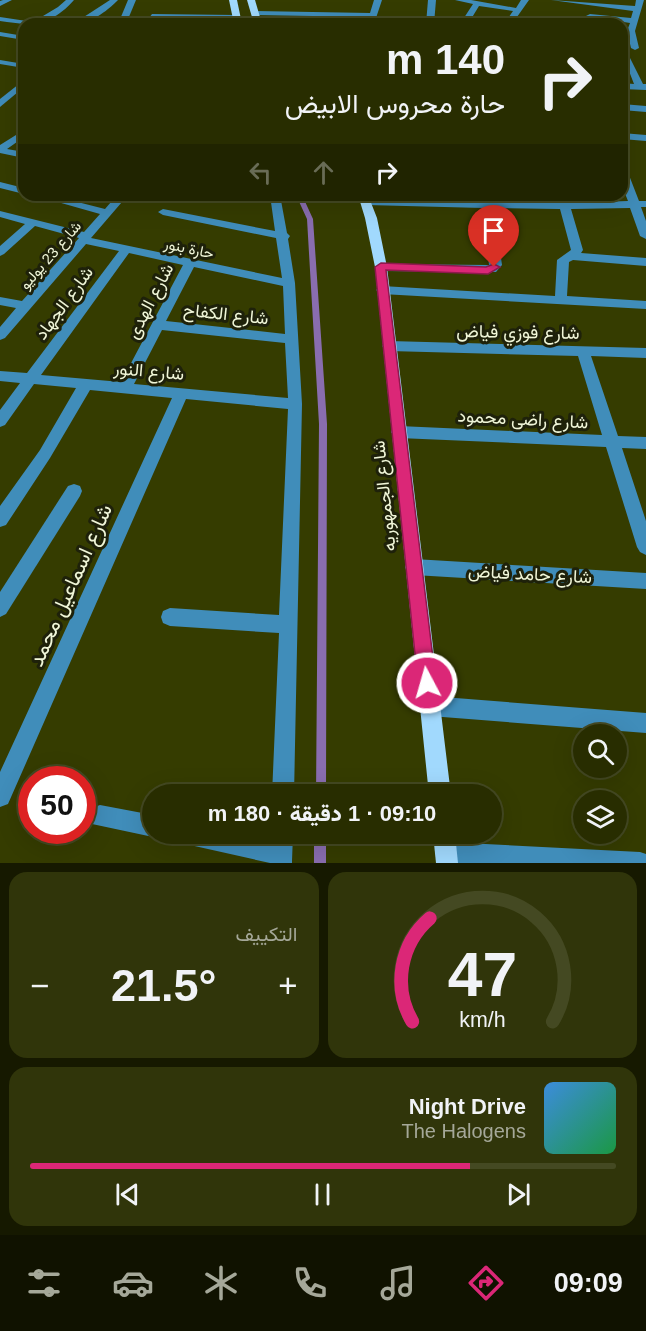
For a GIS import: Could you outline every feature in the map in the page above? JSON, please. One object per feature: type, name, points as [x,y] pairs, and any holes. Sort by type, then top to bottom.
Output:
[{"type":"main road","points":[[233,0],[237,18]]},
{"type":"main road","points":[[252,0],[256,18]]},
{"type":"main road","name":"شارع الجمهوريه","points":[[366,201],[381,267],[439,784]]},
{"type":"street","points":[[0,4],[8,0]]},
{"type":"street","points":[[44,18],[61,9],[70,0]]},
{"type":"street","points":[[88,18],[114,0]]},
{"type":"street","points":[[125,18],[132,0]]},
{"type":"street","points":[[372,18],[378,0]]},
{"type":"street","points":[[430,18],[432,0]]},
{"type":"street","points":[[459,0],[518,10]]},
{"type":"street","points":[[512,18],[525,0]]},
{"type":"street","points":[[555,0],[594,3],[637,11],[646,17]]},
{"type":"street","points":[[468,18],[477,3]]},
{"type":"street","points":[[589,18],[594,3]]},
{"type":"street","points":[[599,18],[637,11]]},
{"type":"street","points":[[628,29],[637,11]]},
{"type":"street","points":[[255,13],[373,15]]},
{"type":"street","points":[[152,16],[194,18]]},
{"type":"street","points":[[0,19],[18,22]]},
{"type":"street","points":[[0,33],[18,37]]},
{"type":"street","points":[[628,33],[635,48]]},
{"type":"street","points":[[628,48],[646,48]]},
{"type":"street","points":[[0,62],[18,65]]},
{"type":"street","points":[[628,62],[643,87]]},
{"type":"street","points":[[628,86],[643,87]]},
{"type":"street","points":[[0,88],[16,90]]},
{"type":"street","points":[[0,104],[16,90]]},
{"type":"street","points":[[628,108],[646,109]]},
{"type":"street","points":[[628,136],[646,138]]},
{"type":"street","points":[[0,149],[18,137]]},
{"type":"street","points":[[0,149],[18,154]]},
{"type":"street","points":[[628,181],[640,204],[646,236]]},
{"type":"street","points":[[0,185],[18,190]]},
{"type":"street","points":[[61,201],[107,213]]},
{"type":"street","name":"شارع 23 يوليو","points":[[0,334],[118,201]]},
{"type":"street","points":[[276,201],[284,236],[289,284],[295,404],[283,784]]},
{"type":"street","points":[[448,201],[488,204],[504,201]]},
{"type":"street","points":[[561,300],[562,262],[576,250],[562,201]]},
{"type":"street","points":[[582,201],[640,204]]},
{"type":"street","points":[[381,267],[492,269],[496,265],[488,204]]},
{"type":"street","points":[[163,212],[284,236]]},
{"type":"street","name":"حارة بنور","points":[[0,214],[126,249],[289,284]]},
{"type":"street","points":[[0,252],[33,222]]},
{"type":"street","name":"شارع الجهاد","points":[[0,421],[126,249]]},
{"type":"street","points":[[570,256],[646,262]]},
{"type":"street","name":"شارع الهدى","points":[[125,388],[190,263]]},
{"type":"street","points":[[382,290],[646,305]]},
{"type":"street","points":[[0,301],[25,306]]},
{"type":"street","name":"شارع الكفاح","points":[[158,325],[291,339]]},
{"type":"street","name":"شارع فوزي فياض","points":[[389,346],[646,353]]},
{"type":"street","points":[[583,351],[612,443],[641,518],[646,547]]},
{"type":"street","name":"شارع النور","points":[[0,376],[295,404]]},
{"type":"street","points":[[0,520],[45,454],[86,384]]},
{"type":"street","name":"شارع اسماعيل محمد","points":[[0,796],[181,393]]},
{"type":"street","name":"شارع راضى محمود","points":[[399,432],[646,443]]},
{"type":"street","points":[[0,608],[74,491]]},
{"type":"street","name":"شارع حامد فياض","points":[[414,567],[646,581]]},
{"type":"street","points":[[170,617],[289,625]]},
{"type":"street","points":[[430,706],[646,723]]},
{"type":"street","points":[[100,816],[142,824]]},
{"type":"street","points":[[247,844],[281,850]]},
{"type":"street","points":[[446,850],[640,863]]},
{"type":"waterway","points":[[302,201],[310,219],[323,424],[321,784]]},
{"type":"waterway","points":[[320,844],[320,863]]},
{"type":"route","points":[[427,683],[381,267],[488,270],[494,267]]}]
